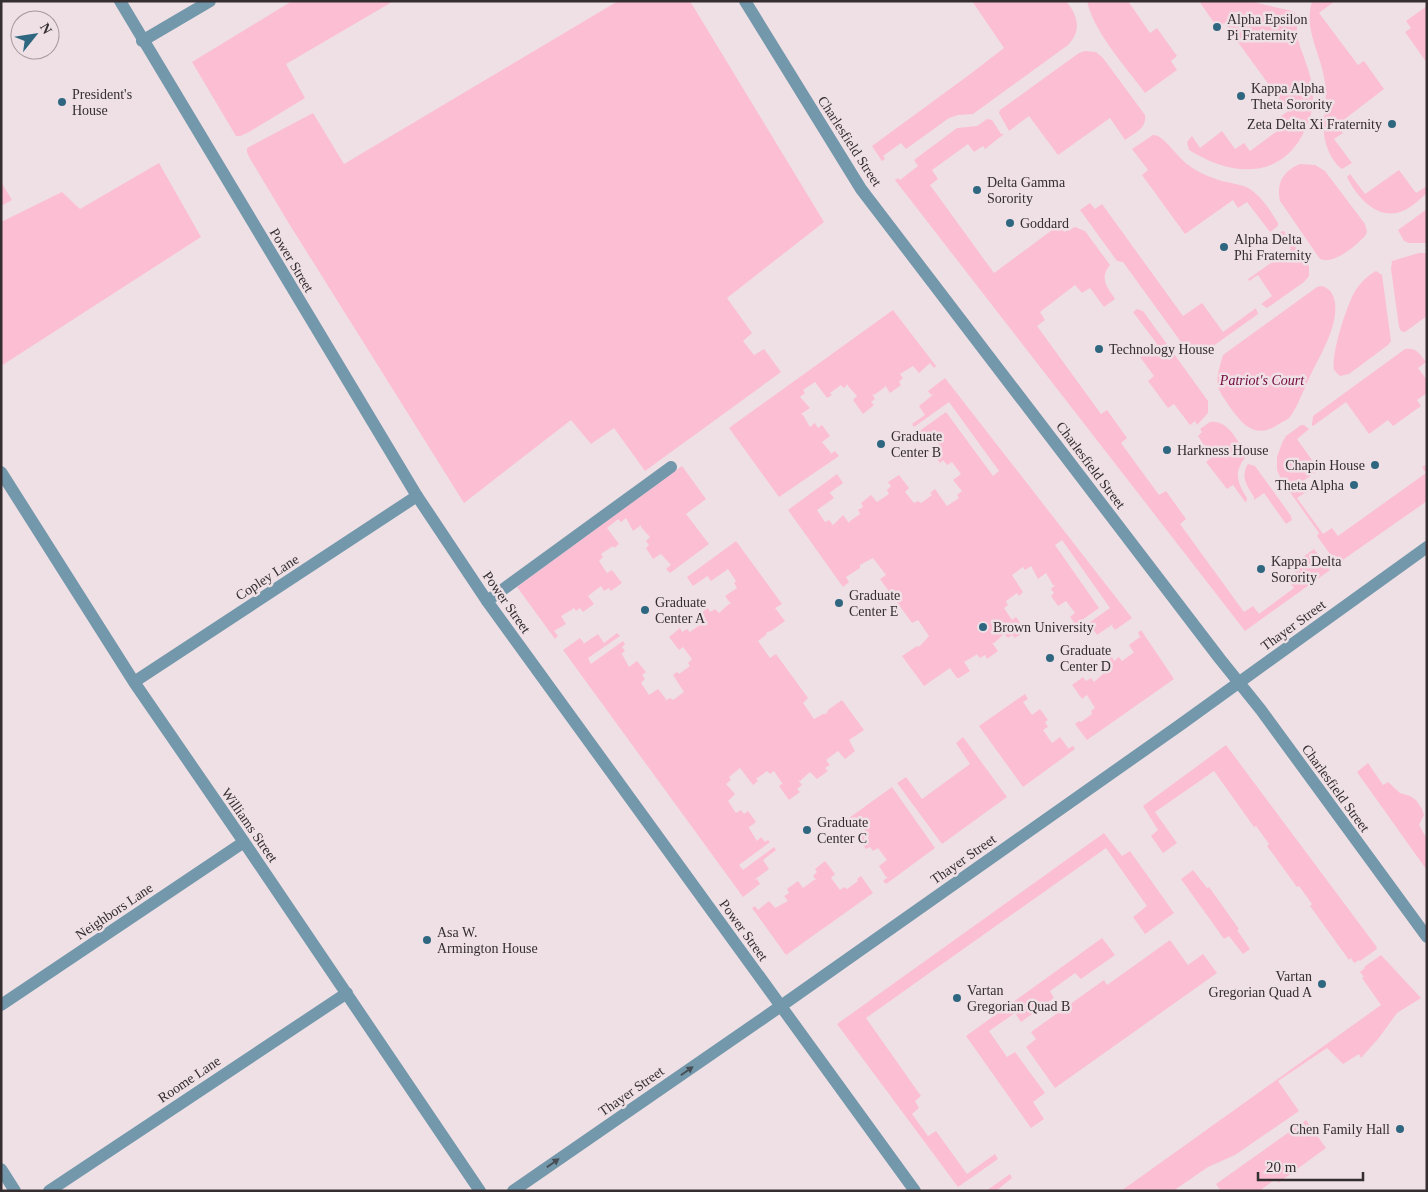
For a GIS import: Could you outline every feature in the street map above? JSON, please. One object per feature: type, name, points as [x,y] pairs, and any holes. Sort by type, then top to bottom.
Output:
[{"type":"street","name":"Power Street","points":[[120,1],[417,496],[487,601],[915,1191]]},
{"type":"street","points":[[142,40],[210,1]]},
{"type":"street","name":"Charlesfield Street","points":[[745,1],[861,189],[1266,718],[1427,938]]},
{"type":"street","points":[[487,601],[671,467]]},
{"type":"street","name":"Williams Street","points":[[1,472],[134,682],[480,1191]]},
{"type":"street","name":"Copley Lane","points":[[134,682],[417,496]]},
{"type":"street","name":"Thayer Street","points":[[513,1191],[781,1006],[1427,547]]},
{"type":"street","name":"Neighbors Lane","points":[[1,1005],[244,842]]},
{"type":"street","name":"Roome Lane","points":[[49,1191],[347,993]]},
{"type":"street","points":[[1,1168],[15,1191]]},
{"type":"green space","points":[[292,1],[392,2],[286,64],[305,98],[249,132],[236,136],[192,62]]},
{"type":"green space","points":[[618,1],[690,1],[824,222],[727,298],[752,333],[743,341],[754,355],[764,349],[781,372],[645,471],[614,428],[591,444],[571,420],[464,503],[288,222],[249,157],[247,148],[313,113],[344,164]]},
{"type":"green space","points":[[972,1],[1066,1],[1076,17],[1077,29],[1068,45],[973,114],[949,118],[906,149],[901,143],[883,156],[885,159],[882,161],[872,146],[1004,48]]},
{"type":"green space","points":[[1087,1],[1128,1],[1150,33],[1157,28],[1177,56],[1171,61],[1177,70],[1145,93],[1103,37],[1096,25]]},
{"type":"green space","points":[[1199,1],[1249,1],[1295,13],[1298,40],[1312,84],[1313,104],[1310,118],[1302,136],[1291,151],[1279,161],[1265,167],[1235,168],[1219,164],[1189,150],[1187,142],[1192,136],[1200,148],[1222,131],[1235,149],[1244,143],[1250,151],[1285,125],[1280,117],[1288,111],[1224,23],[1217,27]]},
{"type":"green space","points":[[1312,1],[1335,1],[1319,13],[1358,65],[1364,61],[1384,89],[1337,125],[1343,133],[1334,139],[1352,163],[1342,169],[1331,156],[1325,140],[1326,90],[1311,33],[1310,12]]},
{"type":"green space","points":[[1427,6],[1427,63],[1405,32],[1411,28],[1406,21]]},
{"type":"green space","points":[[1085,51],[1096,52],[1103,58],[1145,115],[1144,123],[1140,130],[1125,140],[1110,118],[1058,155],[1029,116],[1009,131],[999,113],[1000,110],[1079,53]]},
{"type":"green space","points":[[987,119],[992,120],[1001,134],[1004,134],[985,149],[983,146],[974,152],[968,144],[932,170],[938,179],[930,185],[994,273],[1059,225],[1064,232],[1075,227],[1085,231],[1110,265],[1105,274],[1105,282],[1115,299],[1104,307],[1090,288],[1082,293],[1075,285],[1040,312],[1045,320],[1037,326],[1101,414],[1107,410],[1127,438],[1121,443],[1159,495],[1166,491],[1186,519],[1180,524],[1244,612],[1253,606],[1259,614],[1294,588],[1288,580],[1297,574],[1291,566],[1314,549],[1330,570],[1245,631],[895,180],[898,178],[900,180],[918,166],[914,160],[957,128],[977,126]]},
{"type":"green space","points":[[1153,135],[1161,138],[1183,161],[1199,172],[1250,189],[1267,206],[1278,226],[1270,232],[1247,202],[1238,208],[1233,200],[1185,234],[1142,175],[1148,170],[1132,149]]},
{"type":"green space","points":[[159,163],[201,237],[1,366],[1,222],[62,192],[80,209]]},
{"type":"green space","points":[[1300,164],[1315,165],[1325,171],[1365,224],[1367,232],[1365,236],[1356,245],[1338,257],[1325,260],[1320,259],[1280,201],[1279,189],[1282,178],[1289,170]]},
{"type":"green space","points":[[1399,170],[1416,193],[1427,186],[1427,193],[1405,210],[1396,213],[1378,211],[1370,206],[1357,193],[1347,177],[1350,174],[1365,194]]},
{"type":"green space","points":[[1,182],[12,200],[1,206]]},
{"type":"green space","points":[[1090,203],[1095,209],[1102,204],[1183,316],[1202,303],[1223,332],[1256,308],[1258,314],[1202,354],[1189,353],[1123,262],[1117,261],[1080,210]]},
{"type":"green space","points":[[1427,209],[1427,243],[1409,243],[1404,241],[1398,230]]},
{"type":"green space","points":[[1284,231],[1309,266],[1309,276],[1304,282],[1267,308],[1261,304],[1272,296],[1258,275],[1249,281],[1248,279],[1291,249],[1279,232]]},
{"type":"green space","points":[[1419,253],[1427,253],[1427,316],[1405,332],[1401,331],[1399,327],[1391,269],[1392,261]]},
{"type":"green space","name":"Patriot's Court","points":[[1376,271],[1382,275],[1391,341],[1349,374],[1340,376],[1334,370],[1334,363],[1343,320],[1356,290],[1366,278]]},
{"type":"green space","name":"Patriot's Court","points":[[1322,286],[1329,290],[1334,297],[1334,321],[1328,340],[1298,404],[1289,418],[1272,428],[1259,431],[1247,426],[1237,417],[1219,390],[1217,379],[1223,355],[1317,287]]},
{"type":"green space","points":[[1137,309],[1143,311],[1208,401],[1208,413],[1197,425],[1195,421],[1190,425],[1174,404],[1168,408],[1148,381],[1154,376],[1140,357],[1157,344],[1133,312]]},
{"type":"green space","points":[[893,310],[936,366],[934,368],[930,363],[919,373],[913,366],[900,374],[903,378],[899,382],[901,385],[890,393],[885,385],[874,395],[872,394],[875,399],[871,402],[874,405],[863,414],[853,400],[857,396],[848,384],[844,388],[841,385],[830,393],[832,395],[827,398],[815,382],[803,390],[805,393],[800,397],[810,408],[801,414],[810,427],[815,423],[818,428],[822,425],[830,436],[822,442],[831,454],[835,451],[839,456],[779,497],[729,428]]},
{"type":"green space","points":[[1405,349],[1415,350],[1426,362],[1418,368],[1427,380],[1427,393],[1417,400],[1421,406],[1393,426],[1388,420],[1369,434],[1346,402],[1312,425],[1313,416]]},
{"type":"green space","points":[[945,378],[1132,618],[1115,630],[1112,626],[1113,624],[1097,635],[1091,626],[1078,635],[1076,632],[1110,608],[1062,540],[1055,545],[1099,608],[1072,627],[1070,624],[1074,622],[1070,617],[1075,613],[1066,601],[1058,606],[1051,596],[1054,593],[1051,589],[1055,585],[1053,585],[1046,573],[1038,579],[1031,566],[1025,570],[1023,567],[1012,575],[1023,592],[1019,596],[1017,593],[1006,601],[1008,605],[1004,608],[1012,620],[1016,617],[1026,631],[1015,638],[1012,635],[1008,638],[1004,634],[992,643],[998,651],[987,659],[985,655],[980,658],[976,654],[964,662],[970,671],[959,678],[950,668],[924,686],[902,656],[917,646],[919,647],[929,636],[918,620],[912,623],[880,579],[886,575],[873,558],[860,565],[860,568],[846,577],[849,582],[843,587],[788,510],[837,474],[843,483],[828,494],[830,493],[834,498],[817,510],[825,522],[829,520],[833,525],[843,515],[849,523],[861,515],[858,510],[863,507],[861,503],[871,495],[877,502],[889,494],[887,490],[891,486],[888,482],[899,475],[909,488],[905,492],[914,503],[918,501],[921,503],[932,495],[930,493],[935,489],[947,506],[959,498],[957,495],[962,491],[953,480],[961,474],[952,462],[947,465],[943,460],[940,463],[932,452],[940,446],[932,434],[927,437],[923,433],[920,435],[918,432],[946,412],[993,476],[999,471],[949,402],[914,427],[912,424],[925,415],[919,406],[934,394],[931,395],[928,391]]},
{"type":"green space","points":[[1210,422],[1216,422],[1227,427],[1246,453],[1239,468],[1238,477],[1240,486],[1247,498],[1246,503],[1233,485],[1227,489],[1206,462],[1212,457],[1198,436],[1202,432],[1200,429]]},
{"type":"green space","points":[[1301,425],[1309,429],[1297,439],[1319,470],[1300,483],[1306,492],[1297,498],[1323,534],[1332,528],[1338,536],[1426,473],[1422,467],[1427,464],[1427,501],[1337,564],[1317,536],[1319,533],[1282,481],[1277,470],[1277,457],[1282,443],[1286,436]]},
{"type":"green space","points":[[1248,464],[1255,466],[1292,520],[1286,524],[1264,493],[1254,500],[1245,477]]},
{"type":"green space","points":[[682,466],[706,499],[686,514],[709,544],[670,573],[666,569],[671,565],[662,553],[653,559],[646,548],[649,545],[646,541],[650,537],[641,525],[633,531],[626,518],[621,522],[618,519],[607,528],[619,544],[601,554],[603,557],[599,561],[607,573],[612,570],[622,583],[611,591],[609,588],[604,591],[601,586],[588,596],[594,604],[583,612],[580,608],[576,611],[573,607],[573,609],[561,616],[566,624],[554,631],[558,636],[555,639],[517,587]]},
{"type":"green space","points":[[736,541],[782,604],[775,608],[785,621],[767,632],[758,641],[770,658],[776,654],[808,698],[803,703],[814,719],[826,714],[828,710],[842,700],[864,730],[849,740],[855,751],[845,759],[838,751],[826,760],[830,765],[825,768],[828,771],[817,779],[810,772],[800,781],[798,780],[802,785],[797,789],[800,792],[789,800],[779,786],[783,783],[774,771],[770,774],[767,771],[756,779],[758,781],[753,785],[740,768],[729,777],[731,780],[726,784],[735,794],[728,801],[736,813],[741,810],[744,814],[748,811],[756,822],[748,828],[757,841],[761,837],[765,842],[768,840],[770,842],[739,865],[743,870],[774,847],[776,850],[763,860],[769,869],[754,880],[757,879],[760,884],[743,897],[563,650],[580,638],[584,643],[582,645],[598,634],[604,643],[617,633],[620,636],[588,658],[591,664],[623,641],[625,644],[622,647],[625,651],[620,655],[622,654],[629,667],[637,661],[646,672],[642,675],[645,679],[641,683],[649,695],[658,689],[666,699],[665,701],[670,698],[673,700],[684,692],[673,675],[677,672],[679,674],[690,666],[688,663],[692,659],[683,647],[679,650],[669,637],[680,628],[682,632],[687,629],[690,632],[703,624],[697,616],[708,608],[710,612],[715,609],[719,613],[731,604],[725,596],[737,588],[734,583],[736,581],[728,569],[711,581],[708,577],[709,575],[693,586],[687,577]]},
{"type":"green space","points":[[1141,630],[1174,679],[1087,740],[1075,724],[1092,714],[1091,711],[1095,708],[1087,695],[1082,699],[1072,685],[1083,677],[1086,681],[1091,678],[1094,682],[1106,673],[1101,665],[1112,657],[1114,661],[1119,657],[1122,661],[1134,653],[1129,645],[1141,638],[1138,633]]},
{"type":"green space","points":[[1025,694],[1028,699],[1023,702],[1032,715],[1040,709],[1048,720],[1045,722],[1048,727],[1043,730],[1052,743],[1060,737],[1067,749],[1073,746],[1075,749],[1023,787],[979,726]]},
{"type":"green space","points":[[963,737],[1007,797],[942,844],[897,783],[906,777],[922,799],[970,764],[956,743]]},
{"type":"green space","points":[[1226,745],[1376,946],[1377,949],[1360,961],[1354,963],[1351,958],[1349,960],[1310,906],[1312,904],[1299,886],[1297,887],[1267,846],[1269,844],[1256,826],[1254,827],[1214,771],[1155,812],[1177,843],[1163,853],[1151,836],[1158,830],[1143,806]]},
{"type":"green space","points":[[1368,763],[1383,785],[1388,782],[1400,793],[1416,800],[1422,809],[1424,815],[1419,825],[1427,839],[1426,869],[1357,772]]},
{"type":"green space","points":[[892,787],[935,848],[886,884],[883,881],[888,877],[886,877],[879,866],[887,860],[878,848],[873,851],[870,847],[866,849],[858,838],[866,832],[858,820],[853,823],[849,818]]},
{"type":"green space","points":[[1104,833],[1122,856],[1130,851],[1174,913],[1145,934],[1133,917],[1147,906],[1106,848],[866,1018],[921,1096],[915,1101],[919,1108],[912,1114],[928,1136],[936,1131],[967,1174],[995,1154],[998,1159],[958,1187],[837,1024]]},
{"type":"green space","points":[[825,861],[835,874],[831,878],[840,890],[844,887],[847,889],[858,881],[857,879],[861,876],[873,893],[786,955],[752,908],[755,906],[758,910],[769,901],[775,908],[788,901],[784,896],[789,893],[787,889],[798,881],[803,888],[816,880],[813,876],[817,872],[815,869]]},
{"type":"green space","points":[[1193,870],[1207,888],[1209,887],[1239,929],[1237,930],[1250,949],[1243,954],[1229,936],[1224,939],[1181,879]]},
{"type":"green space","points":[[1102,938],[1115,955],[1081,979],[1075,973],[1050,991],[1054,998],[1021,1022],[1015,1013],[989,1031],[1007,1057],[1015,1052],[1045,1093],[1033,1102],[1044,1119],[1031,1128],[966,1036]]},
{"type":"green space","points":[[1170,940],[1188,965],[1203,954],[1217,973],[1055,1088],[1026,1047],[1036,1039],[1031,1032],[1104,980],[1107,985]]},
{"type":"green space","points":[[1381,955],[1421,998],[1397,1013],[1361,1058],[1359,1054],[1343,1064],[1327,1048],[1278,1081],[1299,1111],[1235,1155],[1208,1167],[1173,1191],[1121,1191],[1381,1005],[1362,978],[1364,977],[1360,972]]},
{"type":"green space","points":[[1306,1120],[1326,1148],[1278,1183],[1276,1179],[1259,1191],[1221,1191],[1216,1184]]},
{"type":"green space","points":[[1010,1174],[1012,1178],[996,1191],[986,1191]]},
{"type":"place","name":"Alpha Epsilon Pi Fraternity","points":[[1217,27]]},
{"type":"place","name":"Kappa Alpha Theta Sorority","points":[[1241,96]]},
{"type":"place","name":"President's House","points":[[62,102]]},
{"type":"place","name":"Zeta Delta Xi Fraternity","points":[[1392,124]]},
{"type":"place","name":"Delta Gamma Sorority","points":[[977,190]]},
{"type":"place","name":"Goddard","points":[[1010,223]]},
{"type":"place","name":"Alpha Delta Phi Fraternity","points":[[1224,247]]},
{"type":"place","name":"Technology House","points":[[1099,349]]},
{"type":"place","name":"Graduate Center B","points":[[881,444]]},
{"type":"place","name":"Harkness House","points":[[1167,450]]},
{"type":"place","name":"Chapin House","points":[[1375,465]]},
{"type":"place","name":"Theta Alpha","points":[[1354,485]]},
{"type":"place","name":"Kappa Delta Sorority","points":[[1261,569]]},
{"type":"place","name":"Graduate Center E","points":[[839,603]]},
{"type":"place","name":"Graduate Center A","points":[[645,610]]},
{"type":"place","name":"Brown University","points":[[983,627]]},
{"type":"place","name":"Graduate Center D","points":[[1050,658]]},
{"type":"place","name":"Graduate Center C","points":[[807,830]]},
{"type":"place","name":"Asa W. Armington House","points":[[427,940]]},
{"type":"place","name":"Vartan Gregorian Quad A","points":[[1322,984]]},
{"type":"place","name":"Vartan Gregorian Quad B","points":[[957,998]]},
{"type":"place","name":"Chen Family Hall","points":[[1400,1129]]}]
